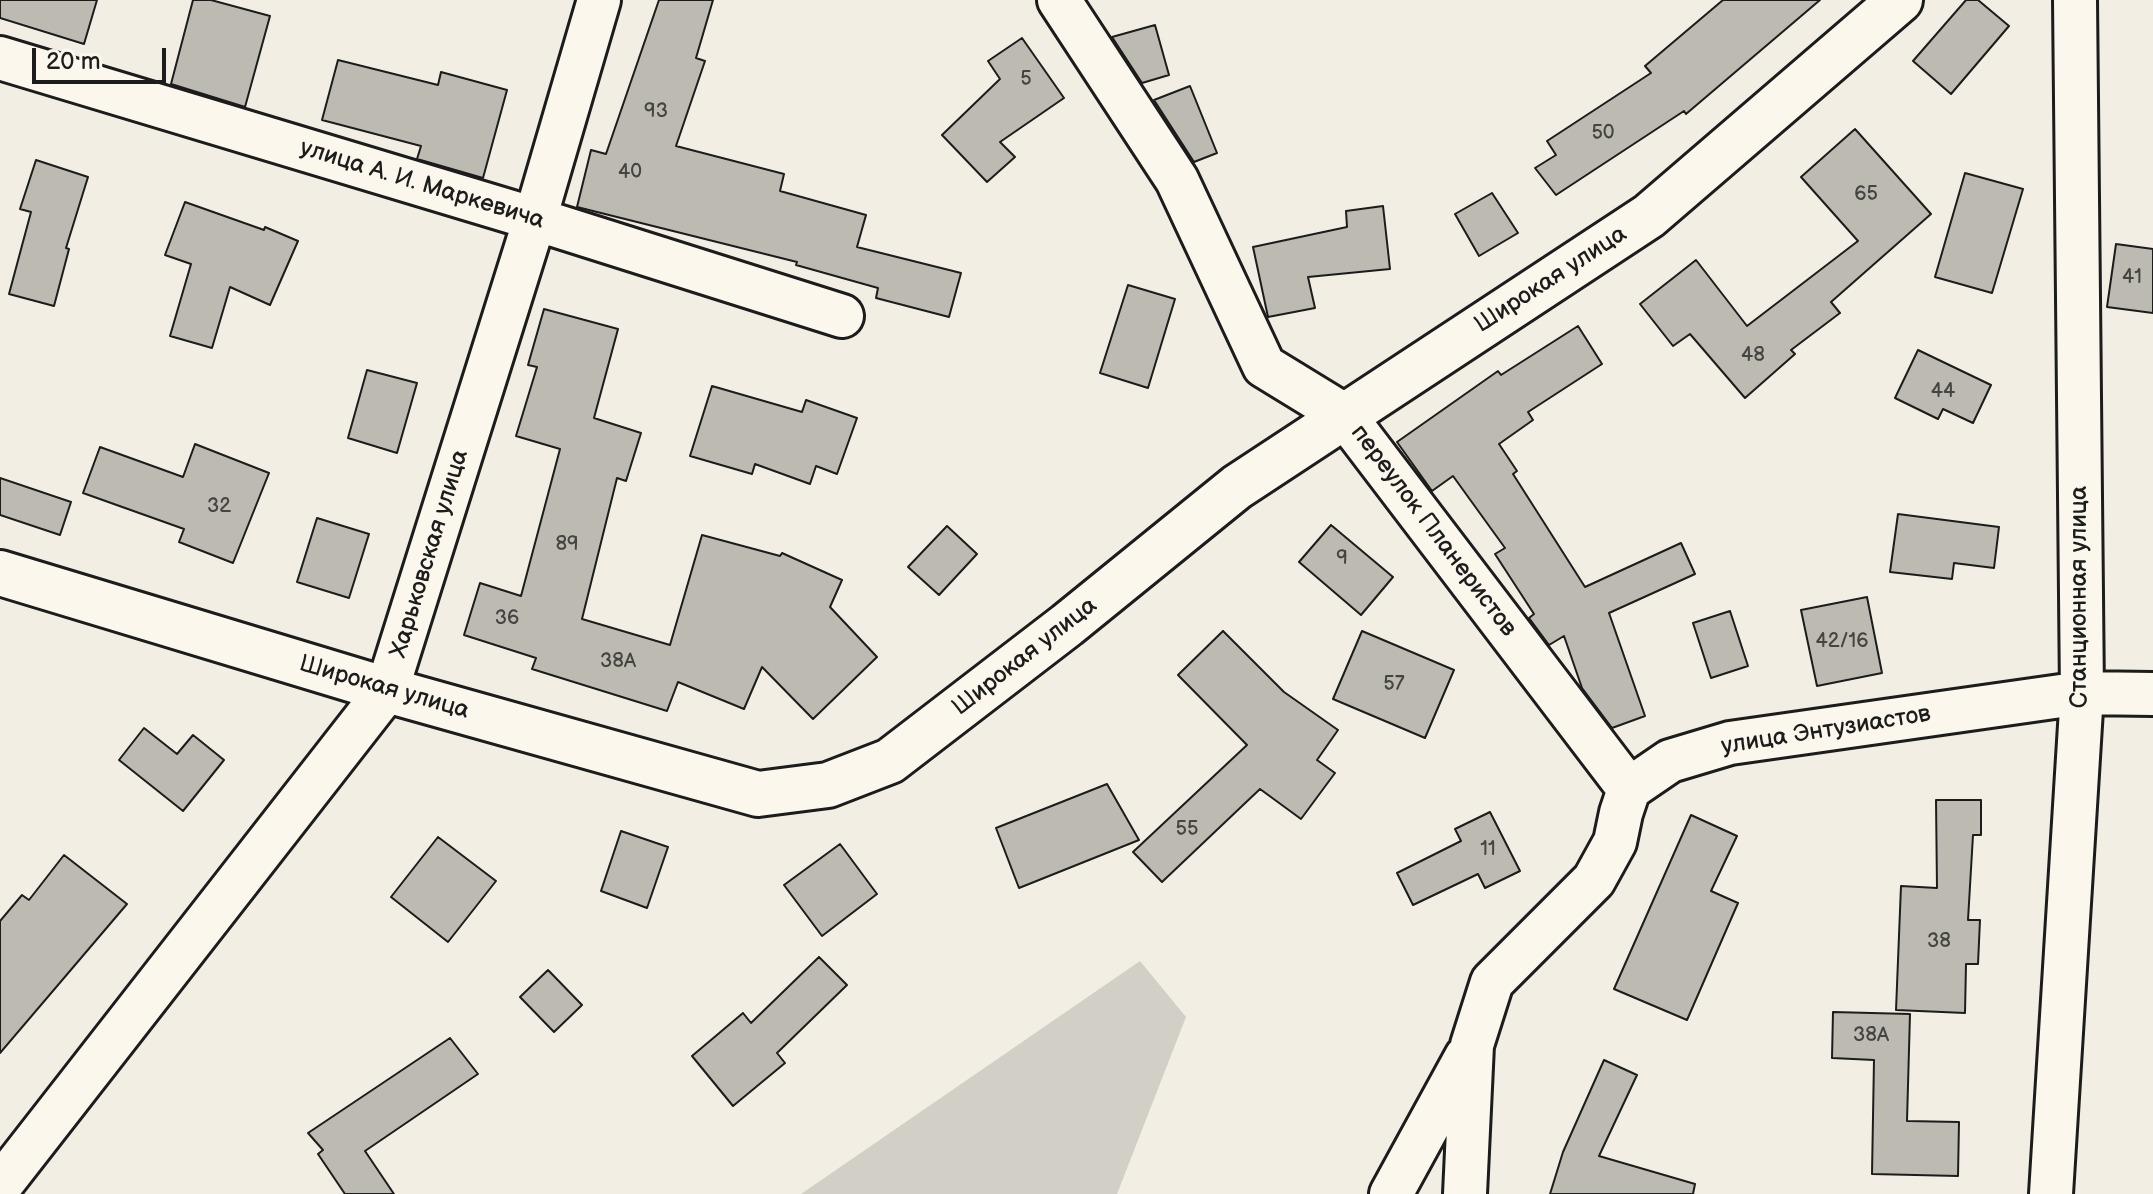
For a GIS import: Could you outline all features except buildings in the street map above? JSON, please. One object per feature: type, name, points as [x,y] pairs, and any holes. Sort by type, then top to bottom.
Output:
[{"type":"street","name":"Харьковская улица","points":[[0,1186],[387,690],[535,219],[599,0]]},
{"type":"street","name":"переулок Планеристов","points":[[1059,0],[1177,180],[1264,366],[1344,415],[1629,789]]},
{"type":"street","name":"Широкая улица","points":[[0,573],[387,690],[758,794],[828,785],[890,761],[1067,625],[1237,487],[1649,216],[1900,0]]},
{"type":"street","name":"Станционная улица","points":[[2051,1194],[2082,693],[2075,0]]},
{"type":"street","name":"улица А. И. Маркевича","points":[[0,58],[535,219],[842,316]]},
{"type":"street","name":"улица Энтузиастов","points":[[1629,789],[1670,761],[1730,743],[2082,693],[2153,694]]},
{"type":"street","points":[[1391,1194],[1472,1045],[1492,982],[1594,880],[1615,842],[1629,789]]},
{"type":"street","points":[[1465,1194],[1472,1045]]},
{"type":"shaded area","points":[[1140,961],[1186,1017],[1117,1194],[801,1194]]}]
